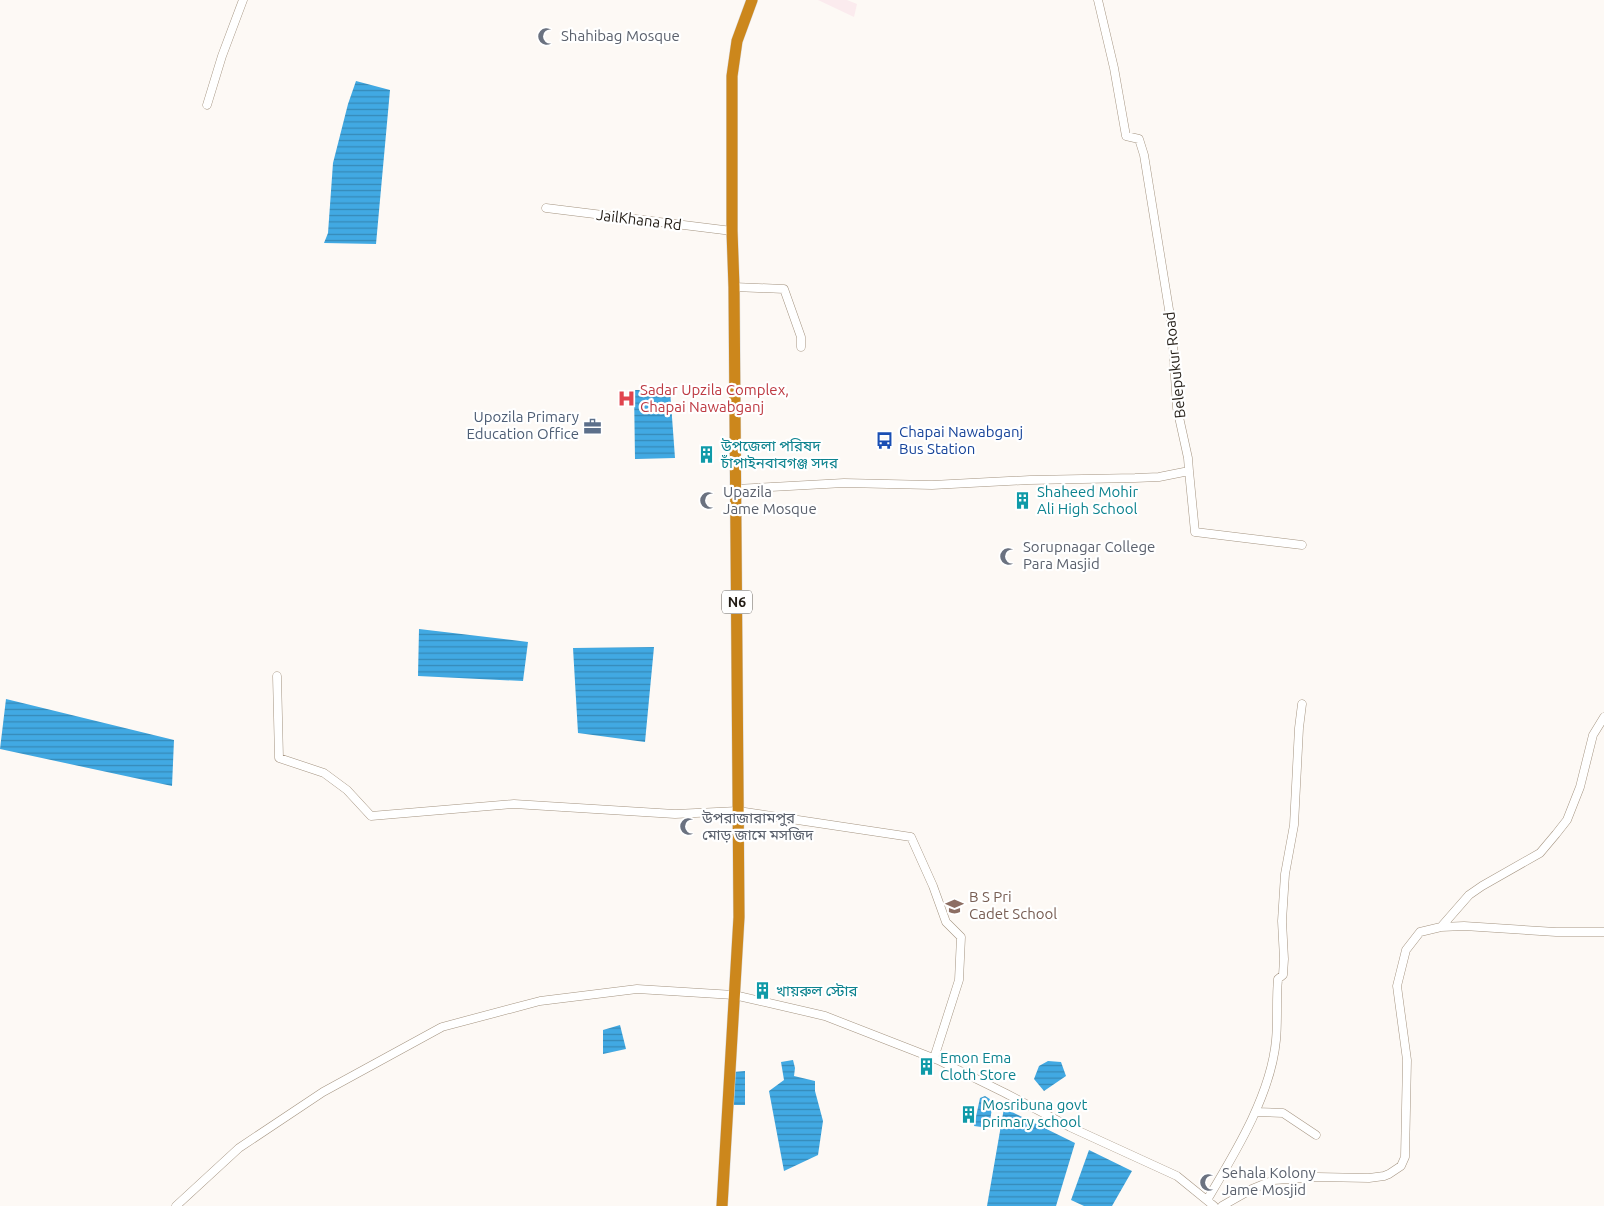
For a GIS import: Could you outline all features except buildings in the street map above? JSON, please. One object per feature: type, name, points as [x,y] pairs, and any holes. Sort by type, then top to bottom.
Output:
[{"type":"highway","name":"N6","points":[[722,1206],[739,917],[732,76],[737,41],[752,0]]},
{"type":"street","points":[[207,104],[222,56],[243,0]]},
{"type":"street","name":"Belepukur Road","points":[[1098,0],[1114,68],[1126,136],[1139,139],[1144,155],[1172,328],[1177,408],[1189,471]]},
{"type":"street","name":"JailKhana Rd","points":[[546,208],[732,232]]},
{"type":"street","points":[[734,288],[784,290],[801,337],[801,346]]},
{"type":"street","points":[[735,489],[844,483],[932,485],[1030,480],[1135,478],[1159,477],[1189,471],[1195,532],[1302,545]]},
{"type":"street","points":[[277,676],[279,758],[324,773],[347,790],[371,816],[514,804],[676,814],[738,811],[911,837],[933,886],[946,922],[961,938],[959,980],[934,1058]]},
{"type":"street","points":[[1207,1200],[1256,1112],[1271,1069],[1276,1040],[1278,979],[1283,975],[1282,921],[1285,874],[1294,825],[1302,704]]},
{"type":"street","points":[[1441,927],[1460,904],[1482,886],[1540,853],[1567,820],[1580,787],[1593,735],[1604,717]]},
{"type":"street","points":[[1222,1206],[1252,1189],[1274,1180],[1369,1178],[1389,1174],[1400,1166],[1405,1157],[1407,1060],[1397,986],[1406,950],[1420,932],[1441,927],[1604,932]]},
{"type":"street","points":[[176,1206],[239,1148],[323,1092],[442,1027],[540,1001],[636,989],[734,996],[825,1016],[934,1058],[1070,1127],[1177,1176],[1214,1206]]},
{"type":"street","points":[[1256,1112],[1283,1113],[1316,1135]]},
{"type":"shaded area","points":[[818,0],[847,0],[857,4],[854,17]]},
{"type":"water","points":[[356,81],[390,90],[376,244],[324,243],[328,233],[333,163]]},
{"type":"water","points":[[634,390],[670,390],[675,458],[635,459]]},
{"type":"water","points":[[419,629],[528,642],[523,681],[418,676]]},
{"type":"water","points":[[654,647],[645,742],[578,733],[573,648]]},
{"type":"water","points":[[6,699],[174,740],[172,786],[0,749]]},
{"type":"water","points":[[620,1025],[626,1049],[603,1054],[603,1030]]},
{"type":"water","points":[[793,1060],[794,1076],[815,1081],[815,1091],[823,1121],[818,1155],[784,1171],[769,1091],[784,1080],[781,1062]]},
{"type":"water","points":[[1048,1061],[1061,1062],[1066,1076],[1044,1091],[1034,1079],[1039,1066]]},
{"type":"water","points":[[745,1071],[745,1105],[733,1105],[733,1072]]},
{"type":"water","points":[[985,1096],[993,1101],[989,1128],[974,1126],[980,1098]]},
{"type":"water","points":[[1004,1108],[1075,1143],[1056,1206],[987,1206]]},
{"type":"water","points":[[1089,1150],[1132,1171],[1112,1206],[1084,1206],[1071,1200]]},
{"type":"place","name":"Shahibag Mosque","points":[[547,36]]},
{"type":"place","name":"Sadar Upzila Complex, Chapai Nawabganj","points":[[626,399]]},
{"type":"place","name":"Upozila Primary Education Office","points":[[593,426]]},
{"type":"place","name":"Chapai Nawabganj Bus Station","points":[[885,441]]},
{"type":"place","name":"উপজেলা পরিষদ চাঁপাইনবাবগঞ্জ সদর","points":[[707,455]]},
{"type":"place","name":"Upazila Jame Mosque","points":[[709,501]]},
{"type":"place","name":"Shaheed Mohir Ali High School","points":[[1023,501]]},
{"type":"place","name":"Sorupnagar College Para Masjid","points":[[1009,556]]},
{"type":"place","name":"উপরাজারামপুর মোড় জামে মসজিদ","points":[[688,827]]},
{"type":"place","name":"B S Pri Cadet School","points":[[955,906]]},
{"type":"place","name":"খায়রুল স্টোর","points":[[762,991]]},
{"type":"place","name":"Emon Ema Cloth Store","points":[[926,1067]]},
{"type":"place","name":"Mosribuna govt primary school","points":[[968,1114]]},
{"type":"place","name":"Sehala Kolony Jame Mosjid","points":[[1208,1182]]}]
